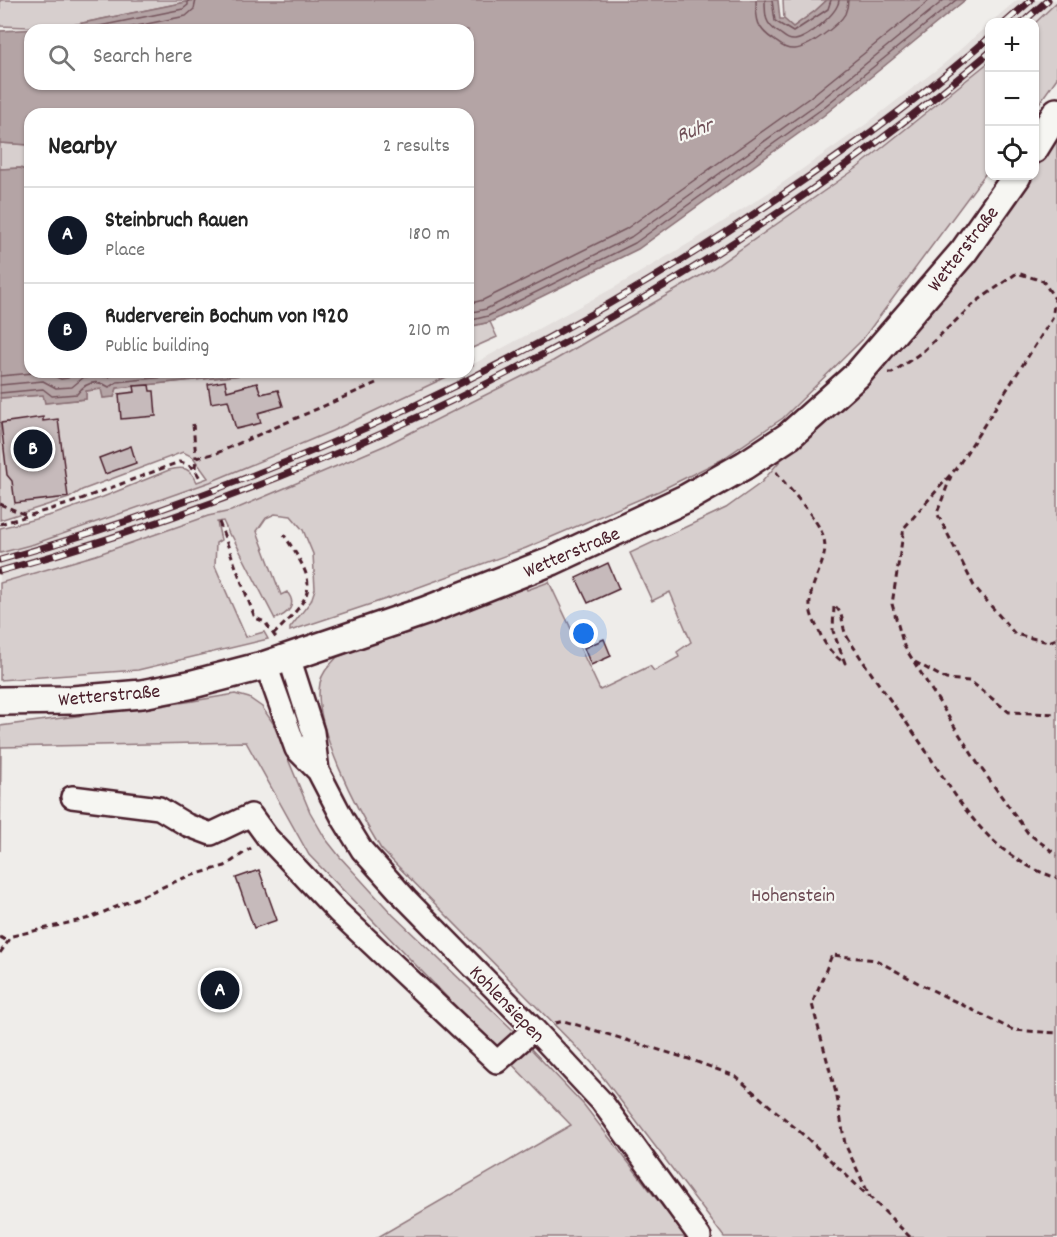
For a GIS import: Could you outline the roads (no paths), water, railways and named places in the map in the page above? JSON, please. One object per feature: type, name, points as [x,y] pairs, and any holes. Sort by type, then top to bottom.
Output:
[{"type":"main road","points":[[1039,142],[1057,112]]},
{"type":"main road","name":"Wetterstraße","points":[[0,701],[73,700],[142,694],[189,685],[277,661],[425,611],[552,561],[687,498],[789,436],[857,375],[964,251],[1014,180]]},
{"type":"street","name":"Kohlensiepen","points":[[277,661],[313,732],[318,771],[362,850],[406,899],[602,1102],[700,1237]]},
{"type":"street","points":[[72,797],[159,808],[187,825],[211,834],[251,815],[267,837],[338,912],[428,994],[496,1062],[534,1029]]},
{"type":"water","name":"Ruhr","points":[[196,0],[778,0],[780,19],[784,19],[793,27],[827,0],[965,0],[823,116],[638,249],[490,322],[474,326],[474,108],[24,108],[24,145],[0,143],[0,31],[24,30],[24,90],[474,90],[474,24],[78,24]]},
{"type":"water","points":[[0,169],[24,170],[24,378],[213,378],[117,388],[114,397],[103,398],[101,389],[86,391],[86,399],[45,403],[43,395],[0,398]]},
{"type":"railway","points":[[1011,18],[1031,0]]},
{"type":"railway","points":[[1028,18],[1048,0]]},
{"type":"railway","points":[[474,376],[599,310],[692,254],[782,195],[889,119],[985,41]]},
{"type":"railway","points":[[0,571],[134,530],[267,482],[396,427],[523,365],[646,297],[765,222],[880,140],[985,56]]},
{"type":"railway","points":[[0,560],[104,529],[206,493],[307,453],[471,378]]},
{"type":"place","name":"Ruderverein Bochum von 1920","points":[[33,449]]},
{"type":"place","name":"Steinbruch Rauen","points":[[220,990]]},
{"type":"park label","name":"Hohenstein","points":[[793,894]]}]
